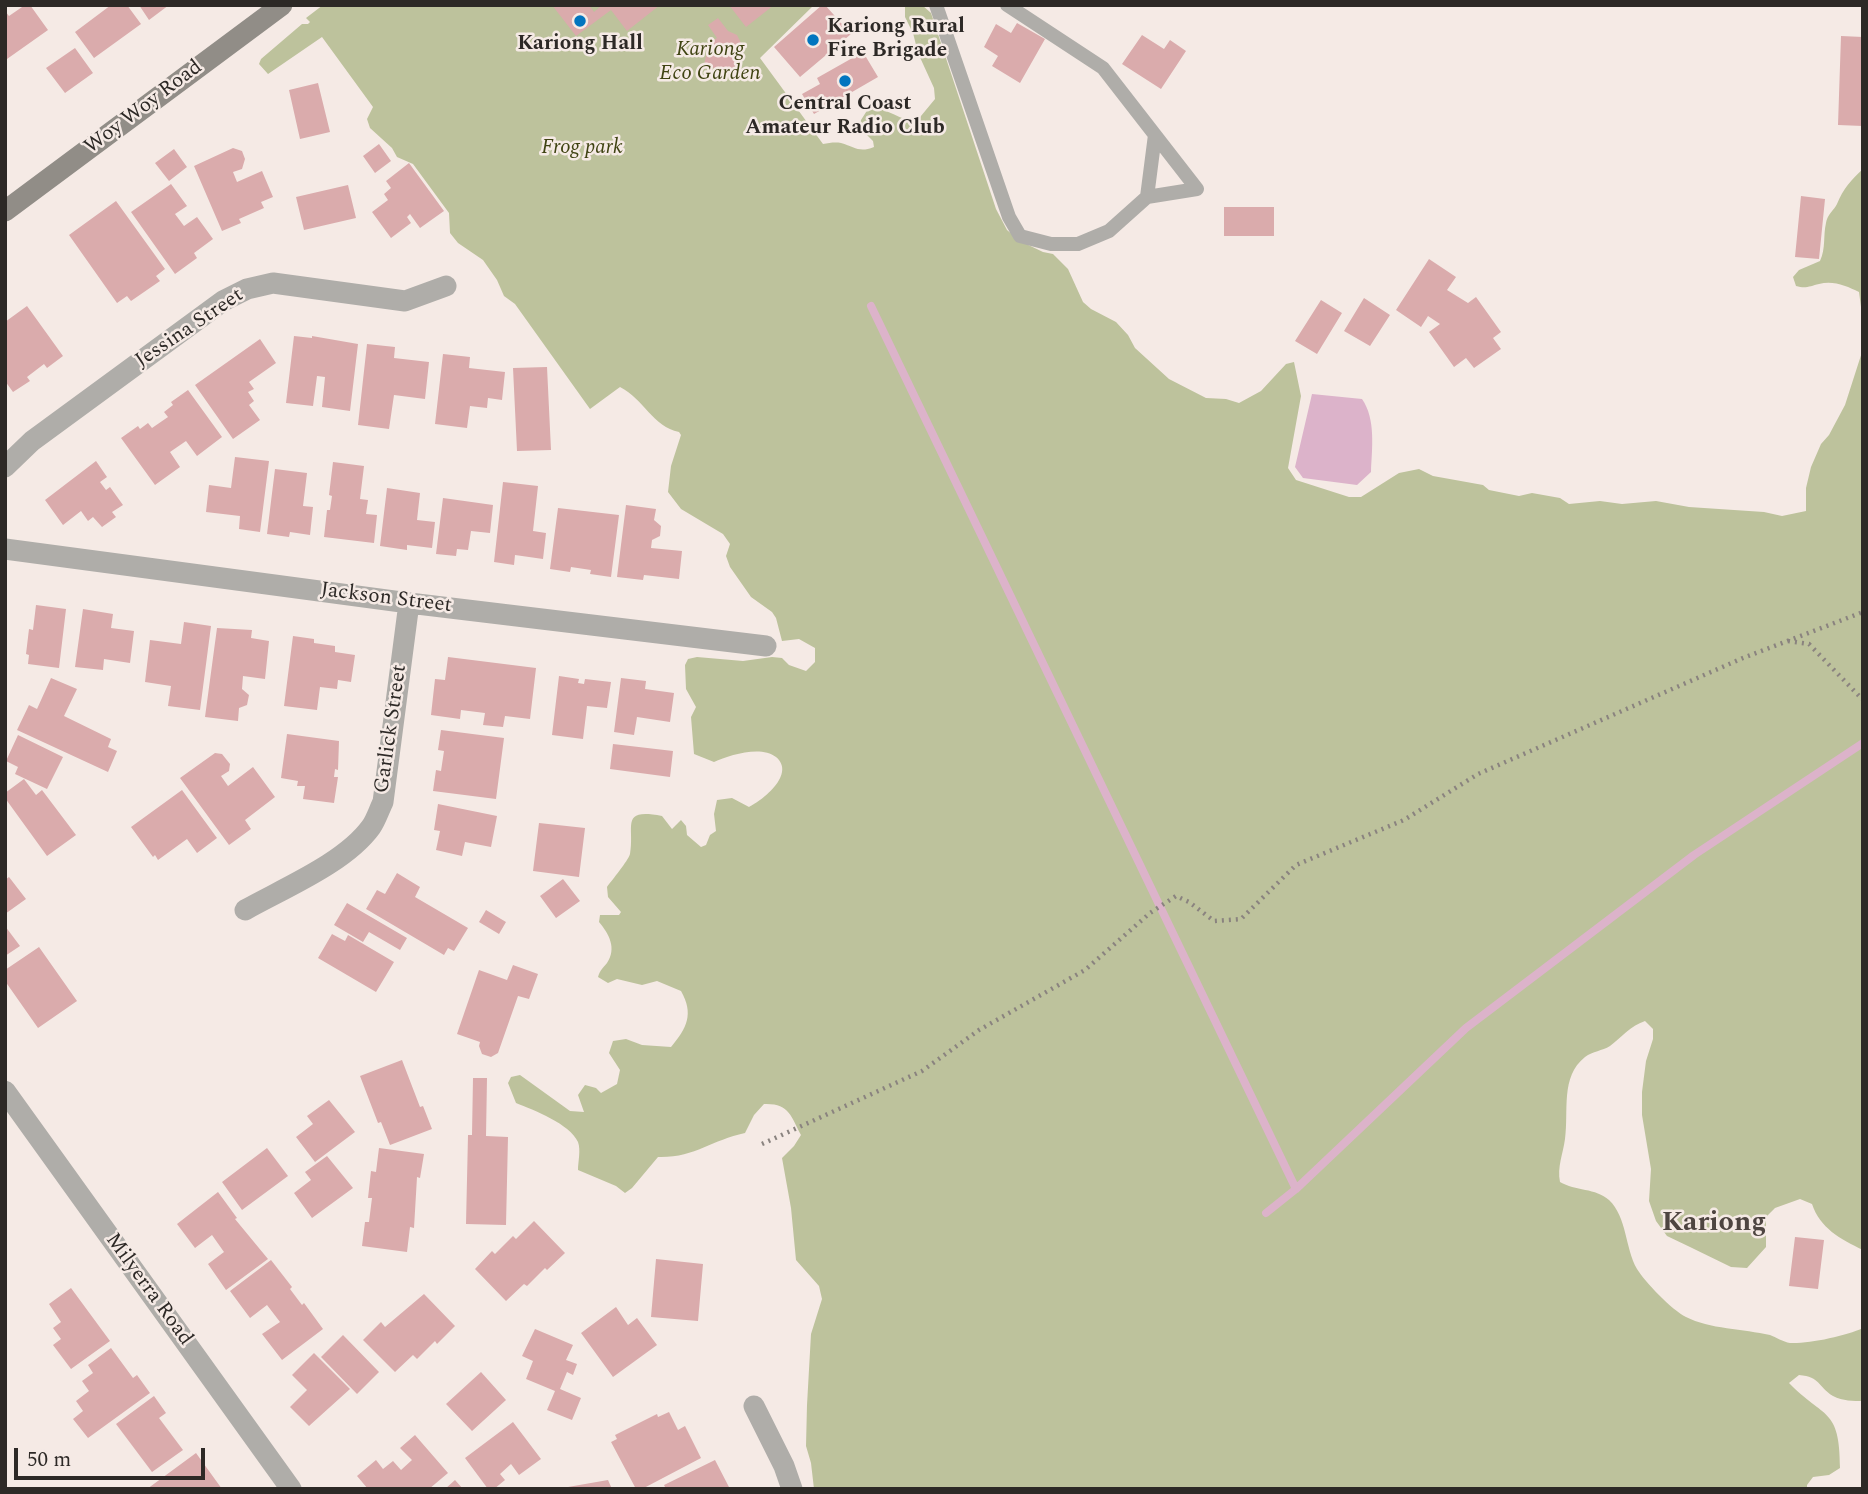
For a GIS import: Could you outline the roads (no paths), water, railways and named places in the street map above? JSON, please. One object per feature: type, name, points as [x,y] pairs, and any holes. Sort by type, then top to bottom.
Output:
[{"type":"main road","name":"Woy Woy Road","points":[[5,211],[282,5]]},
{"type":"street","name":"Jessina Street","points":[[5,467],[32,441],[223,301],[247,289],[273,284],[405,301],[446,286]]},
{"type":"street","name":"Jackson Street","points":[[5,549],[409,603],[766,646]]},
{"type":"street","name":"Garlick Street","points":[[246,911],[331,862],[372,826],[383,802],[409,603]]},
{"type":"street","name":"Milyerra Road","points":[[5,1091],[290,1489]]},
{"type":"street","points":[[754,1406],[785,1466],[792,1489]]},
{"type":"lane","points":[[936,5],[1009,217],[1020,236],[1051,244],[1078,244],[1109,231],[1147,197],[1197,190],[1103,68],[1007,5]]},
{"type":"lane","points":[[1147,197],[1155,135]]},
{"type":"waterway","points":[[871,306],[1296,1189],[1466,1028],[1694,855],[1863,743]]},
{"type":"waterway","points":[[1266,1213],[1296,1189]]},
{"type":"place","name":"Kariong Hall","points":[[580,21]]},
{"type":"place","name":"Kariong Rural Fire Brigade","points":[[813,40]]},
{"type":"place","name":"Central Coast Amateur Radio Club","points":[[845,81]]},
{"type":"district","name":"Kariong","points":[[1714,1225]]},
{"type":"park label","name":"Kariong Eco Garden","points":[[710,63]]},
{"type":"park label","name":"Frog park","points":[[582,149]]}]
